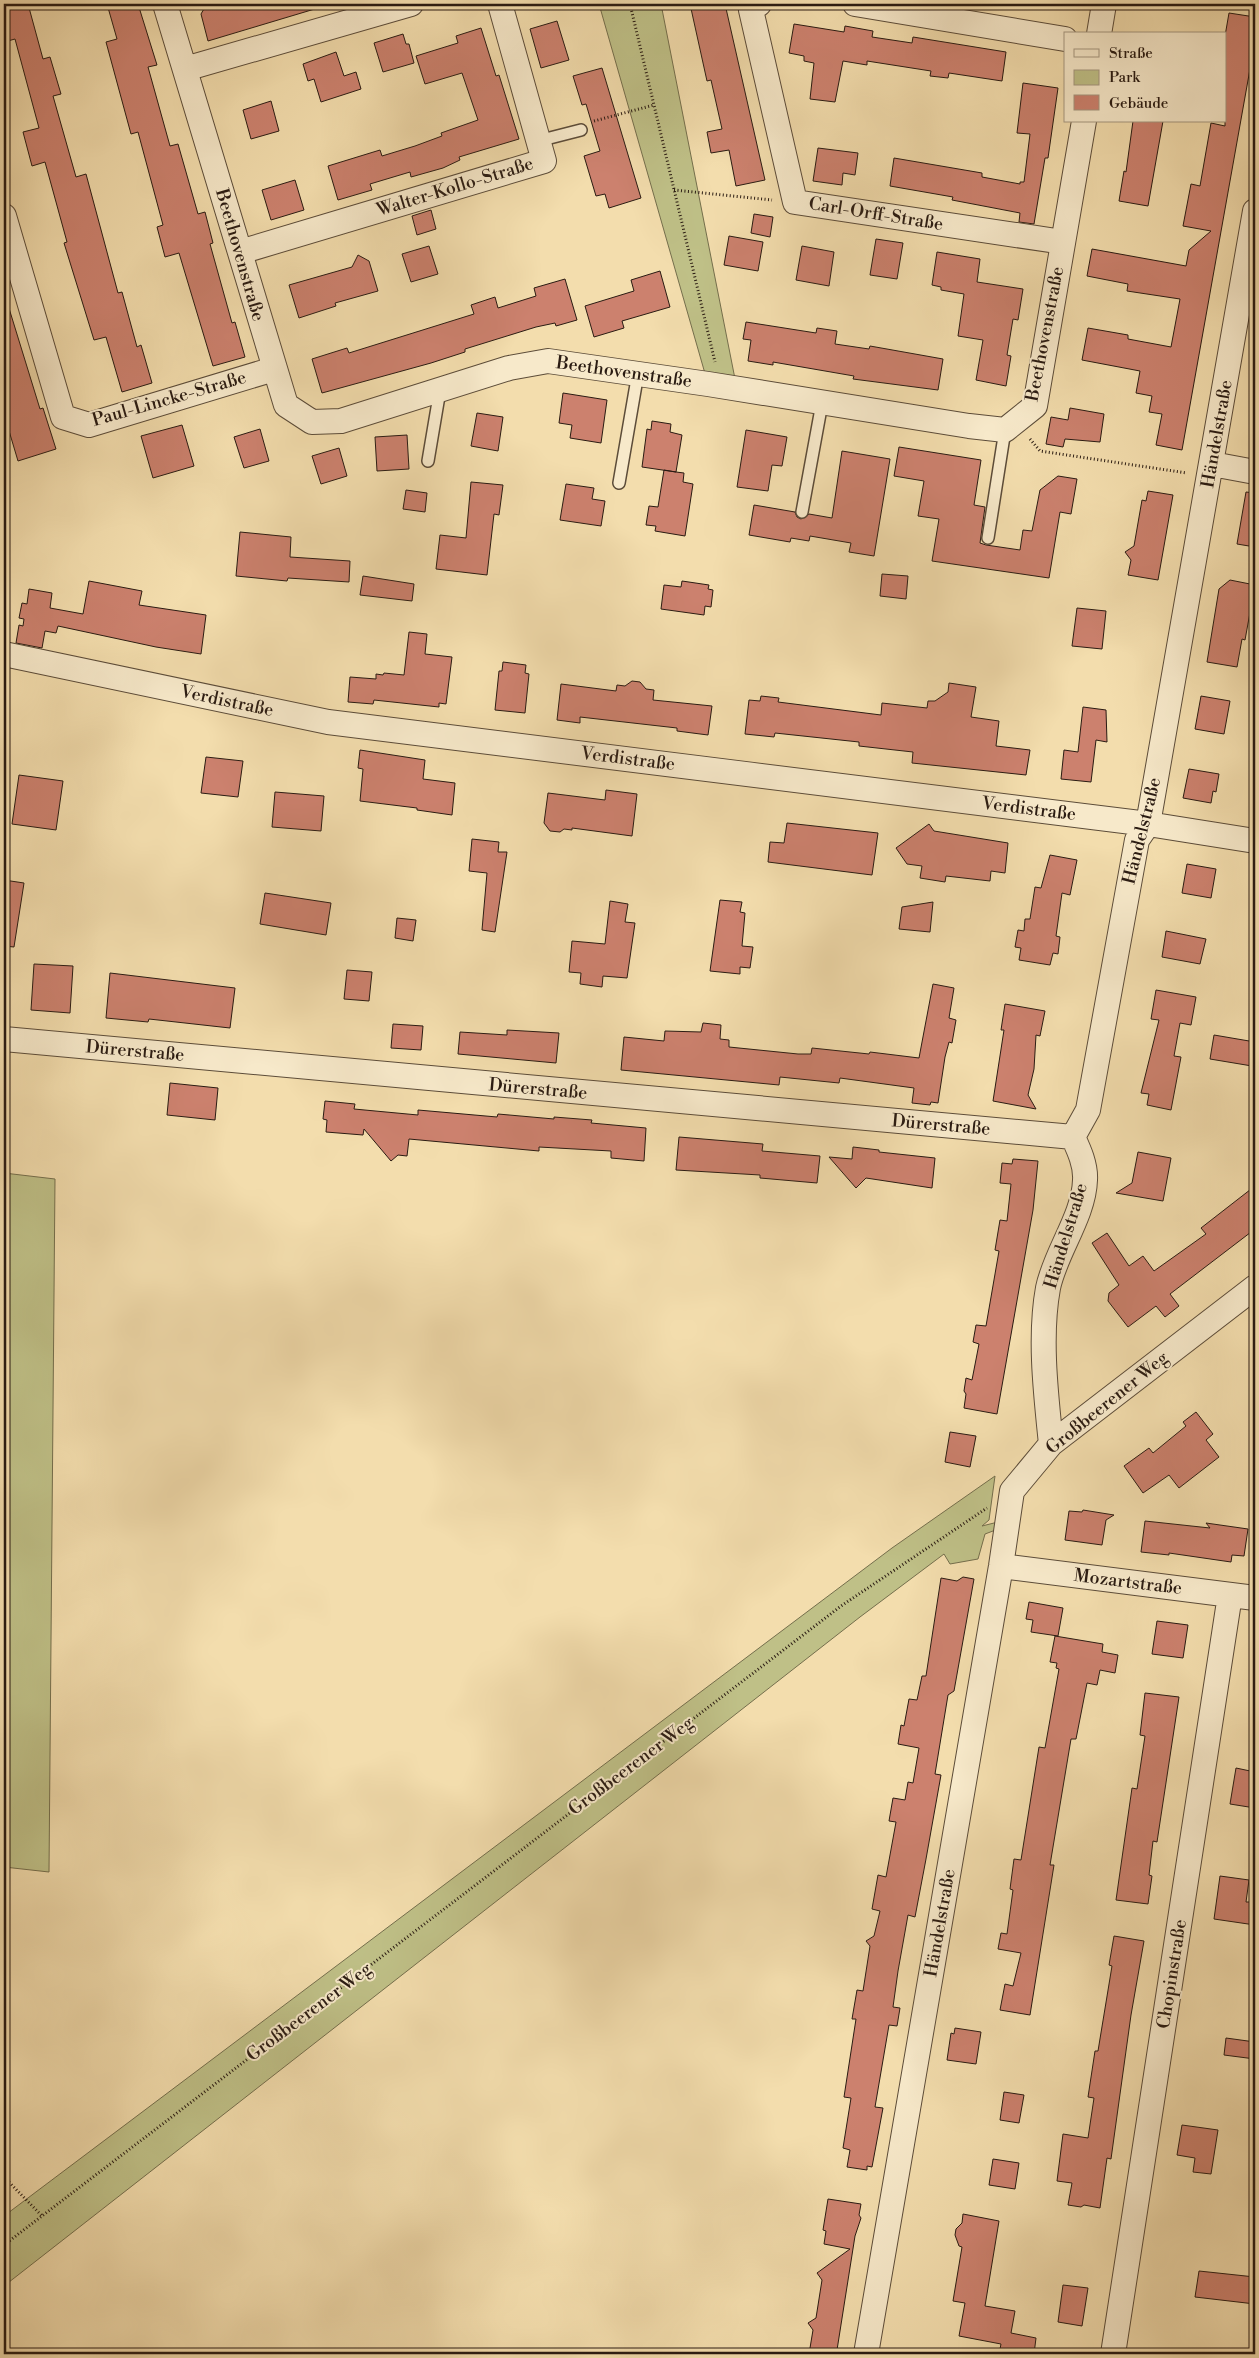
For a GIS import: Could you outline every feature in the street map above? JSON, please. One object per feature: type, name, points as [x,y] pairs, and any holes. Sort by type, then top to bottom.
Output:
[{"type":"street","name":"Beethovenstraße","points":[[165,4],[286,405],[312,422],[341,421],[509,368],[548,361],[638,373],[1005,430],[1035,406],[1084,122]]},
{"type":"street","points":[[185,69],[411,4]]},
{"type":"street","name":"Walter-Kollo-Straße","points":[[240,252],[544,161],[500,4]]},
{"type":"street","points":[[855,4],[1064,39]]},
{"type":"street","points":[[1099,32],[1104,4]]},
{"type":"street","name":"Carl-Orff-Straße","points":[[753,6],[795,202],[1063,242]]},
{"type":"street","name":"Händelstraße","points":[[1051,1444],[1044,1368],[1048,1288],[1082,1198],[1085,1180],[1082,1156],[1073,1137],[1088,1110],[1137,840],[1148,824],[1255,211]]},
{"type":"street","name":"Paul-Lincke-Straße","points":[[4,216],[63,417],[89,425],[274,369]]},
{"type":"street","points":[[1210,470],[1255,472]]},
{"type":"street","name":"Verdistraße","points":[[4,654],[328,722],[1148,824],[1255,842]]},
{"type":"street","name":"Dürerstraße","points":[[4,1039],[1073,1137]]},
{"type":"street","name":"Großbeerener Weg","points":[[1012,1491],[1051,1444],[1255,1287]]},
{"type":"street","name":"Händelstraße","points":[[866,2354],[1001,1566],[1012,1491]]},
{"type":"street","name":"Mozartstraße","points":[[1001,1566],[1255,1598]]},
{"type":"street","name":"Chopinstraße","points":[[1113,2354],[1230,1595]]},
{"type":"lane","points":[[538,141],[581,130]]},
{"type":"lane","points":[[619,482],[638,373]]},
{"type":"lane","points":[[428,461],[440,390]]},
{"type":"lane","points":[[802,512],[822,403]]},
{"type":"lane","points":[[988,538],[1005,430]]},
{"type":"path","points":[[630,4],[721,386]]},
{"type":"path","points":[[581,130],[589,123],[654,105]]},
{"type":"path","points":[[674,190],[795,202]]},
{"type":"path","points":[[1005,430],[1028,436],[1040,451],[1210,470]]},
{"type":"path","name":"Großbeerener Weg","points":[[4,2245],[840,1606],[1012,1491]]},
{"type":"path","points":[[4,2177],[42,2216]]},
{"type":"green space","points":[[599,4],[661,4],[737,389],[708,384]]},
{"type":"green space","points":[[4,1173],[55,1179],[49,1872],[4,1867]]},
{"type":"green space","points":[[995,1476],[989,1520],[982,1526],[1002,1521],[1001,1528],[985,1534],[978,1559],[950,1564],[944,1554],[860,1617],[4,2286],[4,2216],[892,1548]]},
{"type":"building","points":[[4,4],[28,4],[43,59],[50,57],[61,94],[53,96],[76,177],[86,174],[118,293],[122,292],[137,347],[141,345],[152,383],[122,392],[106,337],[94,340],[64,243],[67,242],[45,162],[32,166],[23,132],[39,128],[15,39],[4,42]]},
{"type":"building","points":[[107,4],[138,4],[157,65],[148,67],[170,146],[178,144],[198,214],[205,212],[213,243],[210,244],[232,323],[235,322],[245,357],[213,366],[179,253],[165,257],[157,227],[163,225],[138,132],[131,134],[106,42],[117,39]]},
{"type":"building","points":[[216,4],[318,4],[318,8],[208,41],[201,14],[205,7]]},
{"type":"building","points":[[690,4],[725,4],[765,180],[736,186],[729,150],[711,153],[707,132],[722,129],[711,80],[707,81]]},
{"type":"building","points":[[1229,13],[1255,17],[1255,41],[1182,450],[1156,445],[1162,414],[1149,412],[1152,396],[1136,393],[1140,371],[1082,360],[1088,328],[1128,335],[1128,339],[1171,347],[1180,299],[1127,291],[1128,284],[1087,276],[1092,249],[1186,266],[1189,250],[1211,231],[1183,226],[1191,184],[1200,186],[1211,123],[1225,126],[1226,122],[1226,32]]},
{"type":"building","points":[[557,21],[569,60],[541,68],[530,29]]},
{"type":"building","points":[[794,24],[844,32],[845,26],[873,31],[872,37],[912,43],[913,37],[1006,52],[1002,81],[949,73],[948,78],[930,76],[931,71],[867,61],[867,65],[843,61],[835,102],[810,99],[814,63],[804,61],[804,56],[789,53]]},
{"type":"building","points":[[481,28],[496,76],[499,75],[519,139],[459,157],[460,160],[443,168],[411,177],[410,172],[370,184],[372,190],[338,200],[328,166],[380,150],[382,156],[415,146],[442,136],[441,133],[478,120],[462,73],[425,84],[416,56],[458,43],[456,36]]},
{"type":"building","points":[[403,34],[406,44],[409,44],[414,63],[383,72],[374,43]]},
{"type":"building","points":[[336,52],[344,76],[356,72],[361,89],[321,102],[314,79],[308,81],[303,64]]},
{"type":"building","points":[[602,68],[641,198],[609,208],[605,194],[596,196],[584,156],[600,151],[586,104],[582,105],[573,76]]},
{"type":"building","points":[[1023,83],[1058,88],[1048,158],[1045,158],[1034,224],[1019,222],[1020,213],[952,200],[953,197],[890,186],[894,158],[982,173],[982,177],[1020,184],[1020,182],[1024,182],[1030,134],[1017,133]]},
{"type":"building","points":[[271,101],[279,131],[251,139],[243,110]]},
{"type":"building","points":[[1133,122],[1163,122],[1148,206],[1119,201],[1124,171],[1126,172]]},
{"type":"building","points":[[818,148],[858,153],[855,175],[843,173],[842,185],[813,181]]},
{"type":"building","points":[[295,180],[304,210],[271,220],[262,190]]},
{"type":"building","points":[[431,210],[436,229],[417,235],[412,216]]},
{"type":"building","points":[[754,214],[773,217],[770,237],[751,233]]},
{"type":"building","points":[[729,236],[763,242],[758,271],[724,265]]},
{"type":"building","points":[[876,239],[903,243],[897,279],[870,275]]},
{"type":"building","points":[[429,246],[438,274],[411,282],[402,254]]},
{"type":"building","points":[[802,246],[834,252],[829,286],[796,280]]},
{"type":"building","points":[[937,252],[980,259],[977,282],[1023,289],[1018,320],[1013,319],[1007,355],[1011,356],[1006,386],[976,380],[983,340],[958,336],[964,294],[941,290],[941,287],[932,285]]},
{"type":"building","points":[[358,255],[369,261],[378,291],[335,303],[336,306],[299,318],[289,285],[352,267]]},
{"type":"building","points":[[660,271],[670,307],[622,321],[624,328],[594,337],[585,306],[634,291],[631,280]]},
{"type":"building","points":[[565,279],[577,320],[556,326],[555,323],[536,327],[465,349],[465,352],[431,363],[322,393],[312,359],[347,348],[349,353],[474,314],[471,305],[495,297],[498,308],[536,296],[534,288]]},
{"type":"building","points":[[8,305],[40,409],[43,408],[56,449],[18,461],[4,414],[4,306]]},
{"type":"building","points":[[746,322],[816,333],[817,328],[837,331],[835,344],[869,349],[870,346],[943,359],[938,390],[853,379],[854,376],[773,362],[773,365],[748,361],[751,340],[743,339]]},
{"type":"building","points":[[563,393],[607,400],[601,443],[570,438],[572,425],[559,423]]},
{"type":"building","points":[[1070,408],[1104,414],[1100,442],[1065,439],[1063,447],[1046,444],[1051,417],[1068,420]]},
{"type":"building","points":[[477,413],[503,417],[498,451],[471,446]]},
{"type":"building","points":[[652,421],[671,424],[670,432],[682,435],[676,472],[684,473],[683,482],[693,484],[685,536],[655,531],[656,526],[646,525],[649,506],[658,507],[664,470],[642,467],[647,429],[651,430]]},
{"type":"building","points":[[182,425],[194,466],[153,478],[141,436]]},
{"type":"building","points":[[260,429],[269,461],[244,468],[234,437]]},
{"type":"building","points":[[746,430],[787,437],[782,466],[772,465],[768,491],[737,487]]},
{"type":"building","points":[[407,435],[409,469],[377,471],[375,437]]},
{"type":"building","points":[[899,447],[981,460],[974,505],[985,507],[980,543],[986,545],[1020,550],[1023,530],[1032,531],[1040,490],[1058,476],[1077,479],[1071,514],[1060,512],[1049,578],[932,561],[939,519],[918,516],[924,481],[894,476]]},
{"type":"building","points":[[339,448],[347,476],[321,484],[312,456]]},
{"type":"building","points":[[842,451],[890,459],[874,556],[849,552],[851,543],[810,536],[809,541],[791,538],[790,542],[749,535],[754,505],[795,512],[797,517],[801,519],[809,514],[832,518]]},
{"type":"building","points":[[471,482],[503,485],[499,515],[494,514],[487,575],[436,569],[440,535],[466,538]]},
{"type":"building","points":[[566,484],[594,488],[592,499],[605,501],[601,526],[560,520]]},
{"type":"building","points":[[406,490],[427,493],[425,512],[403,509]]},
{"type":"building","points":[[1148,491],[1173,495],[1158,580],[1128,575],[1131,560],[1125,552],[1134,546],[1142,500],[1146,501]]},
{"type":"building","points":[[1246,492],[1255,493],[1255,547],[1237,544]]},
{"type":"building","points":[[240,532],[291,537],[290,557],[350,561],[349,582],[288,578],[287,581],[236,576]]},
{"type":"building","points":[[882,574],[908,576],[906,599],[880,596]]},
{"type":"building","points":[[363,576],[414,584],[412,601],[360,595]]},
{"type":"building","points":[[1230,580],[1255,585],[1245,640],[1242,639],[1237,667],[1207,662],[1219,589]]},
{"type":"building","points":[[89,581],[142,591],[139,605],[206,615],[201,654],[156,647],[58,626],[56,633],[45,631],[42,648],[16,643],[19,625],[23,626],[24,619],[19,618],[22,603],[27,604],[29,589],[52,593],[50,608],[83,614]]},
{"type":"building","points":[[682,581],[709,585],[708,589],[713,590],[711,607],[705,606],[704,615],[661,609],[664,585],[681,587]]},
{"type":"building","points":[[1077,608],[1106,611],[1102,649],[1072,646]]},
{"type":"building","points":[[409,632],[427,634],[425,654],[452,657],[446,704],[439,703],[439,707],[374,700],[373,704],[348,702],[350,677],[376,679],[376,674],[404,675]]},
{"type":"building","points":[[503,662],[526,665],[525,673],[529,674],[525,713],[495,710],[499,671],[502,671]]},
{"type":"building","points":[[632,681],[640,682],[646,689],[654,690],[653,700],[712,706],[708,735],[677,731],[677,728],[580,717],[580,723],[557,720],[561,684],[616,691],[617,685],[625,686]]},
{"type":"building","points":[[949,683],[976,687],[971,717],[999,721],[996,746],[1030,750],[1026,775],[912,763],[913,752],[859,746],[859,742],[775,733],[774,737],[745,734],[749,700],[760,701],[761,696],[779,698],[778,702],[881,715],[882,703],[927,708],[928,701],[935,701],[948,692]]},
{"type":"building","points":[[1201,696],[1230,701],[1224,734],[1195,729]]},
{"type":"building","points":[[1083,707],[1106,710],[1107,742],[1096,740],[1091,782],[1061,779],[1064,750],[1078,752]]},
{"type":"building","points":[[360,750],[425,760],[423,779],[455,783],[452,815],[417,810],[417,808],[360,801],[363,769],[358,768]]},
{"type":"building","points":[[206,757],[243,761],[238,797],[201,793]]},
{"type":"building","points":[[1189,769],[1219,774],[1216,792],[1213,791],[1211,803],[1183,798]]},
{"type":"building","points":[[19,775],[63,781],[56,830],[12,824]]},
{"type":"building","points":[[606,790],[637,794],[632,836],[572,828],[572,830],[564,829],[560,832],[550,831],[544,823],[548,793],[605,800]]},
{"type":"building","points":[[275,792],[324,796],[321,831],[272,827]]},
{"type":"building","points":[[787,823],[878,833],[872,875],[768,862],[770,842],[784,843]]},
{"type":"building","points":[[929,824],[934,831],[1008,843],[1005,873],[991,871],[990,881],[946,876],[945,882],[920,878],[922,866],[907,864],[896,848]]},
{"type":"building","points":[[472,839],[499,842],[498,852],[507,852],[495,932],[482,930],[487,873],[469,871]]},
{"type":"building","points":[[1050,855],[1077,860],[1070,895],[1062,893],[1056,936],[1060,937],[1058,954],[1053,953],[1050,965],[1019,960],[1021,948],[1015,947],[1018,930],[1024,931],[1025,919],[1030,919],[1035,887],[1041,888]]},
{"type":"building","points":[[1187,864],[1216,869],[1211,898],[1182,893]]},
{"type":"building","points":[[4,880],[24,883],[14,947],[4,946]]},
{"type":"building","points":[[265,893],[331,903],[326,935],[260,924]]},
{"type":"building","points":[[720,900],[742,902],[740,912],[745,913],[742,946],[753,947],[750,968],[740,967],[740,974],[710,971]]},
{"type":"building","points":[[610,901],[628,904],[625,922],[635,923],[627,978],[603,976],[602,987],[580,984],[581,973],[569,972],[572,941],[605,944]]},
{"type":"building","points":[[933,902],[930,932],[899,929],[902,907]]},
{"type":"building","points":[[397,918],[416,920],[413,941],[395,938]]},
{"type":"building","points":[[1166,931],[1206,939],[1200,964],[1162,957]]},
{"type":"building","points":[[34,964],[73,966],[70,1013],[31,1010]]},
{"type":"building","points":[[347,970],[372,972],[369,1001],[344,999]]},
{"type":"building","points":[[110,973],[235,988],[230,1028],[149,1019],[148,1022],[106,1018]]},
{"type":"building","points":[[933,984],[954,988],[949,1018],[956,1020],[952,1043],[949,1042],[945,1057],[938,1103],[931,1102],[930,1105],[912,1103],[914,1088],[840,1078],[839,1083],[780,1077],[779,1085],[621,1070],[624,1037],[664,1041],[665,1031],[701,1032],[703,1023],[721,1025],[720,1039],[729,1040],[729,1047],[798,1054],[811,1054],[812,1048],[919,1058]]},
{"type":"building","points":[[1156,990],[1196,997],[1191,1025],[1180,1023],[1174,1056],[1181,1057],[1171,1110],[1147,1105],[1149,1094],[1141,1093],[1159,1020],[1151,1019]]},
{"type":"building","points":[[1005,1004],[1045,1011],[1040,1036],[1036,1035],[1034,1069],[1028,1095],[1036,1109],[993,1101],[1004,1030],[1001,1030]]},
{"type":"building","points":[[393,1024],[423,1026],[421,1050],[391,1048]]},
{"type":"building","points":[[507,1030],[559,1033],[556,1063],[458,1054],[460,1032],[507,1035]]},
{"type":"building","points":[[1214,1035],[1255,1042],[1252,1066],[1210,1059]]},
{"type":"building","points":[[170,1083],[218,1088],[215,1120],[167,1115]]},
{"type":"building","points":[[325,1101],[355,1104],[354,1109],[418,1115],[418,1110],[497,1117],[498,1114],[554,1119],[554,1117],[592,1120],[591,1123],[646,1128],[644,1161],[611,1158],[611,1151],[539,1147],[539,1151],[409,1139],[407,1156],[398,1155],[391,1161],[364,1129],[363,1135],[326,1132],[327,1120],[323,1119]]},
{"type":"building","points":[[679,1137],[763,1144],[762,1151],[820,1156],[817,1183],[760,1178],[760,1175],[676,1170]]},
{"type":"building","points":[[853,1147],[935,1158],[932,1188],[866,1178],[856,1188],[829,1157],[852,1159]]},
{"type":"building","points":[[1138,1152],[1171,1158],[1163,1201],[1116,1193],[1132,1183]]},
{"type":"building","points":[[1013,1159],[1038,1161],[1033,1210],[997,1414],[964,1408],[966,1394],[964,1391],[966,1378],[972,1380],[979,1344],[973,1342],[976,1325],[986,1326],[999,1251],[995,1250],[1000,1220],[1007,1221],[1011,1184],[1000,1183],[1002,1163],[1012,1164]]},
{"type":"building","points":[[1255,1186],[1255,1229],[1170,1294],[1179,1306],[1165,1317],[1156,1306],[1128,1327],[1108,1301],[1109,1293],[1119,1285],[1092,1243],[1107,1233],[1129,1266],[1143,1256],[1154,1271],[1206,1234],[1201,1228]]},
{"type":"building","points":[[1196,1412],[1213,1434],[1206,1440],[1219,1457],[1179,1488],[1169,1475],[1143,1493],[1124,1466],[1149,1448],[1153,1453],[1186,1426],[1183,1422]]},
{"type":"building","points":[[950,1432],[976,1436],[970,1467],[945,1462]]},
{"type":"building","points":[[1083,1510],[1114,1515],[1106,1520],[1102,1545],[1065,1540],[1069,1511],[1082,1512]]},
{"type":"building","points":[[1145,1521],[1210,1528],[1206,1523],[1248,1529],[1244,1556],[1232,1555],[1231,1562],[1169,1553],[1169,1555],[1141,1552]]},
{"type":"building","points":[[963,1577],[974,1579],[954,1691],[948,1695],[935,1774],[941,1775],[915,1917],[908,1915],[898,1971],[893,2007],[900,2008],[897,2026],[889,2025],[875,2107],[883,2108],[872,2167],[867,2166],[867,2170],[847,2167],[850,2150],[843,2148],[851,2098],[844,2097],[856,2019],[852,2019],[857,1990],[863,1991],[870,1946],[866,1941],[874,1936],[880,1911],[872,1909],[878,1875],[886,1877],[896,1822],[889,1821],[893,1798],[905,1800],[908,1782],[913,1783],[919,1748],[898,1744],[901,1725],[904,1726],[909,1699],[917,1700],[922,1676],[926,1676],[941,1578],[957,1581]]},
{"type":"building","points":[[1029,1602],[1063,1608],[1058,1636],[1031,1632],[1033,1620],[1026,1619]]},
{"type":"building","points":[[1157,1621],[1188,1625],[1183,1658],[1152,1654]]},
{"type":"building","points":[[1055,1636],[1103,1644],[1102,1652],[1118,1655],[1115,1673],[1100,1670],[1097,1685],[1087,1683],[1076,1739],[1071,1739],[1050,1865],[1054,1865],[1030,2015],[1000,2010],[1005,1984],[1013,1986],[1021,1953],[998,1949],[1001,1933],[1007,1934],[1013,1890],[1010,1889],[1014,1859],[1021,1860],[1039,1747],[1045,1748],[1059,1669],[1056,1668],[1057,1663],[1050,1662]]},
{"type":"building","points":[[1145,1693],[1179,1697],[1157,1842],[1153,1841],[1149,1875],[1152,1876],[1148,1904],[1116,1900],[1132,1788],[1137,1789],[1145,1736],[1140,1735]]},
{"type":"building","points":[[1236,1768],[1255,1772],[1255,1808],[1230,1804]]},
{"type":"building","points":[[1220,1876],[1249,1880],[1246,1902],[1255,1902],[1255,1925],[1214,1919]]},
{"type":"building","points":[[1114,1936],[1144,1941],[1131,2015],[1111,2159],[1107,2158],[1100,2208],[1084,2205],[1081,2207],[1068,2205],[1072,2183],[1057,2181],[1063,2134],[1088,2138],[1094,2098],[1088,2097],[1095,2051],[1098,2051],[1112,1966],[1109,1965]]},
{"type":"building","points":[[955,2028],[981,2032],[976,2064],[947,2060],[951,2033],[954,2034]]},
{"type":"building","points":[[1226,2038],[1255,2042],[1255,2059],[1224,2055]]},
{"type":"building","points":[[1004,2092],[1024,2095],[1019,2123],[1000,2120]]},
{"type":"building","points":[[1182,2125],[1218,2130],[1211,2174],[1193,2172],[1195,2158],[1177,2155]]},
{"type":"building","points":[[993,2159],[1019,2163],[1015,2189],[989,2185]]},
{"type":"building","points":[[828,2199],[861,2204],[859,2215],[861,2218],[855,2236],[837,2350],[833,2349],[832,2354],[809,2354],[813,2330],[808,2323],[816,2318],[822,2280],[817,2273],[850,2249],[824,2244],[826,2231],[823,2230]]},
{"type":"building","points":[[963,2214],[999,2221],[985,2306],[1015,2311],[1011,2333],[1036,2338],[1034,2354],[999,2354],[1001,2344],[959,2336],[965,2303],[953,2301],[962,2247],[959,2246],[955,2235],[956,2229],[962,2223]]},
{"type":"building","points":[[1199,2271],[1255,2277],[1255,2304],[1195,2297]]},
{"type":"building","points":[[1063,2285],[1088,2288],[1082,2326],[1058,2322]]}]
